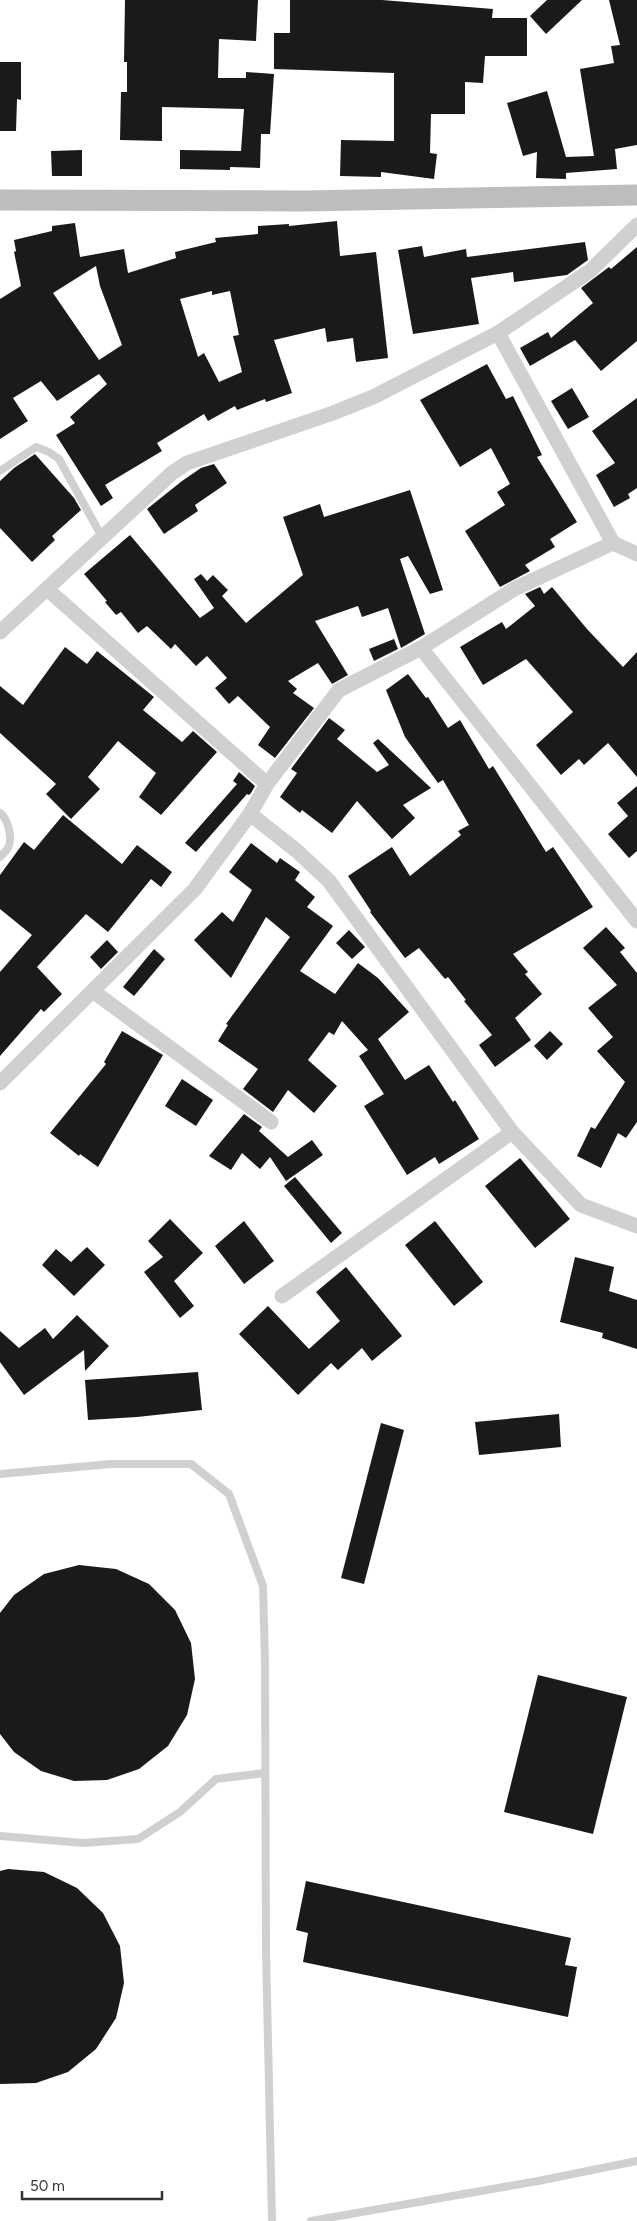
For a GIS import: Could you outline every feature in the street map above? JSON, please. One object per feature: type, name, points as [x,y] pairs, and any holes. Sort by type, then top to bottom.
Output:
[{"type":"street","points":[[0,200],[304,202],[637,194]]},
{"type":"street","points":[[0,632],[154,488],[187,463],[333,413],[373,397],[498,333],[590,271],[637,225]]},
{"type":"street","points":[[498,333],[613,543],[637,554]]},
{"type":"street","points":[[0,1083],[94,992],[195,889],[250,814],[266,784],[340,690],[421,648],[514,589],[613,543]]},
{"type":"street","points":[[47,589],[266,784]]},
{"type":"street","points":[[421,648],[637,921]]},
{"type":"street","points":[[250,814],[297,851],[329,881],[512,1132],[581,1205],[637,1226]]},
{"type":"street","points":[[94,992],[271,1122]]},
{"type":"street","points":[[282,1296],[512,1132]]},
{"type":"lane","points":[[0,471],[36,447],[49,452],[59,459],[102,537]]},
{"type":"lane","points":[[0,813],[5,817],[10,834],[9,846],[0,858]]},
{"type":"lane","points":[[0,1474],[111,1464],[191,1464],[229,1494],[263,1586],[266,1950],[272,2221]]},
{"type":"lane","points":[[0,1836],[84,1843],[138,1840],[180,1812],[216,1779],[265,1773]]},
{"type":"lane","points":[[311,2221],[538,2181],[637,2160]]},
{"type":"building","points":[[125,0],[258,0],[256,41],[219,39],[218,78],[246,78],[246,72],[274,74],[270,134],[261,134],[260,168],[230,167],[230,170],[180,169],[180,150],[241,151],[244,109],[162,107],[162,141],[120,140],[121,92],[127,92],[127,62],[124,62]]},
{"type":"building","points":[[290,0],[382,0],[493,9],[492,18],[527,18],[527,56],[485,56],[483,83],[465,82],[465,114],[431,114],[430,153],[437,154],[434,179],[381,172],[381,177],[340,176],[341,140],[394,141],[394,73],[274,69],[274,33],[290,33]]},
{"type":"building","points":[[547,0],[582,0],[546,34],[530,16]]},
{"type":"building","points":[[609,0],[637,0],[637,145],[615,149],[617,169],[566,173],[566,179],[536,178],[537,152],[523,156],[507,103],[547,91],[566,157],[594,156],[580,69],[614,63],[611,46],[620,45]]},
{"type":"building","points":[[0,62],[21,62],[21,100],[17,99],[16,131],[0,131]]},
{"type":"building","points":[[82,150],[82,176],[52,176],[51,151]]},
{"type":"building","points":[[337,221],[340,256],[376,252],[388,358],[356,362],[353,338],[327,342],[325,328],[274,340],[292,393],[266,402],[265,399],[237,410],[235,406],[208,421],[204,414],[157,443],[162,451],[105,485],[113,498],[101,506],[56,435],[75,423],[70,417],[107,384],[99,374],[57,401],[41,381],[13,398],[28,421],[0,439],[0,299],[21,286],[14,252],[16,251],[14,240],[52,231],[52,226],[75,223],[80,257],[124,249],[128,273],[176,258],[175,252],[216,242],[215,238],[258,234],[258,226],[289,224],[289,226]],"holes":[[[96,266],[100,286],[122,345],[99,360],[53,293]],[[212,291],[212,295],[230,291],[239,335],[233,336],[242,372],[219,382],[204,353],[198,357],[180,299]]]},
{"type":"building","points":[[585,242],[588,260],[567,275],[514,282],[513,272],[471,278],[479,324],[413,334],[398,250],[422,246],[424,257],[466,249],[467,257]]},
{"type":"building","points":[[637,247],[637,341],[601,371],[575,340],[530,366],[520,348],[548,332],[551,338],[593,303],[581,288],[609,267],[611,269]]},
{"type":"building","points":[[487,364],[506,399],[513,396],[542,455],[537,457],[577,522],[550,539],[555,547],[525,565],[530,571],[500,587],[465,531],[505,505],[497,492],[510,484],[491,448],[460,467],[420,400]]},
{"type":"building","points":[[572,388],[589,417],[568,429],[551,401]]},
{"type":"building","points":[[637,398],[637,488],[628,494],[630,498],[614,507],[596,475],[615,463],[592,431]]},
{"type":"building","points":[[35,454],[74,498],[81,510],[52,536],[55,540],[32,562],[0,528],[0,481],[14,468]]},
{"type":"building","points":[[214,464],[227,483],[195,505],[198,511],[164,534],[147,509],[201,468]]},
{"type":"building","points":[[410,490],[443,590],[430,594],[408,556],[400,559],[425,634],[401,648],[388,608],[362,617],[358,606],[315,621],[348,675],[332,684],[318,663],[288,681],[297,689],[293,693],[314,708],[275,758],[258,745],[270,727],[238,696],[229,704],[215,688],[227,678],[207,656],[196,666],[175,644],[171,649],[147,626],[138,633],[121,612],[116,615],[105,602],[107,601],[84,574],[130,535],[200,618],[214,608],[194,579],[201,574],[207,581],[213,575],[228,590],[222,596],[246,623],[303,575],[283,517],[320,504],[324,517]]},
{"type":"building","points":[[540,587],[544,594],[552,587],[587,629],[623,667],[637,652],[637,777],[608,743],[584,765],[579,759],[561,775],[536,745],[573,712],[526,659],[483,685],[460,647],[502,622],[506,629],[535,606],[525,594]]},
{"type":"building","points":[[394,639],[398,649],[374,661],[369,649]]},
{"type":"building","points":[[65,647],[87,664],[97,651],[154,697],[143,710],[182,742],[193,731],[217,752],[161,815],[139,797],[156,773],[118,741],[88,777],[100,789],[71,819],[46,794],[56,784],[0,733],[0,686],[23,705]]},
{"type":"building","points":[[408,674],[426,698],[428,697],[448,728],[460,720],[489,769],[493,766],[546,852],[553,847],[593,907],[513,954],[528,972],[525,974],[542,994],[515,1018],[531,1040],[495,1067],[479,1045],[492,1035],[464,1001],[466,1000],[448,977],[445,979],[419,948],[405,958],[370,912],[348,876],[392,847],[410,876],[461,835],[458,831],[469,825],[443,780],[438,783],[405,737],[386,690]]},
{"type":"building","points":[[329,718],[345,730],[337,739],[377,772],[389,765],[373,743],[378,739],[431,788],[403,805],[415,818],[392,839],[357,801],[332,833],[302,810],[300,813],[280,797],[297,773],[291,769]]},
{"type":"building","points":[[239,772],[255,786],[251,793],[247,794],[196,852],[185,843],[237,784],[233,781]]},
{"type":"building","points":[[637,786],[637,851],[629,858],[608,834],[628,816],[617,803]]},
{"type":"building","points":[[63,815],[122,864],[137,845],[172,872],[161,887],[151,879],[108,932],[86,914],[37,967],[62,994],[44,1012],[41,1009],[0,1056],[0,972],[32,935],[0,909],[0,875],[24,842],[34,850]]},
{"type":"building","points":[[251,843],[277,863],[280,858],[300,872],[295,880],[315,897],[307,907],[333,926],[300,971],[335,994],[358,963],[378,978],[409,1012],[378,1039],[405,1080],[429,1065],[453,1102],[455,1100],[479,1139],[439,1164],[435,1157],[407,1175],[364,1106],[384,1094],[359,1056],[368,1050],[342,1021],[334,1035],[329,1032],[308,1060],[337,1086],[314,1113],[288,1090],[273,1112],[243,1089],[258,1069],[218,1041],[228,1025],[226,1024],[290,937],[266,917],[231,978],[194,940],[222,912],[233,922],[252,890],[229,872]]},
{"type":"building","points":[[606,927],[625,948],[620,952],[637,973],[637,1122],[626,1138],[618,1133],[601,1168],[577,1156],[591,1127],[595,1129],[625,1082],[597,1051],[613,1037],[588,1008],[617,985],[583,948]]},
{"type":"building","points":[[349,930],[365,947],[352,959],[336,943]]},
{"type":"building","points":[[107,940],[118,952],[101,969],[90,957]]},
{"type":"building","points":[[154,949],[165,959],[134,996],[123,987]]},
{"type":"building","points":[[122,1031],[163,1055],[98,1167],[80,1154],[79,1156],[50,1133],[106,1064],[104,1062]]},
{"type":"building","points":[[550,1031],[563,1044],[547,1060],[534,1046]]},
{"type":"building","points":[[182,1079],[213,1100],[196,1126],[165,1106]]},
{"type":"building","points":[[244,1114],[262,1127],[259,1131],[288,1157],[312,1140],[323,1155],[286,1181],[270,1157],[260,1169],[242,1153],[231,1170],[209,1156]]},
{"type":"building","points":[[520,1158],[570,1219],[535,1248],[485,1186]]},
{"type":"building","points":[[295,1177],[342,1233],[331,1243],[284,1186]]},
{"type":"building","points":[[170,1219],[203,1253],[174,1281],[194,1306],[180,1318],[144,1272],[163,1257],[148,1241]]},
{"type":"building","points":[[244,1221],[274,1261],[244,1284],[215,1246]]},
{"type":"building","points":[[435,1221],[483,1282],[454,1306],[405,1245]]},
{"type":"building","points":[[87,1247],[105,1265],[74,1296],[42,1265],[56,1249],[71,1262]]},
{"type":"building","points":[[575,1257],[614,1267],[609,1291],[637,1300],[637,1349],[602,1338],[603,1333],[560,1322]]},
{"type":"building","points":[[346,1267],[402,1336],[372,1361],[362,1348],[338,1370],[331,1363],[298,1395],[239,1334],[268,1306],[309,1349],[340,1321],[316,1292]]},
{"type":"building","points":[[77,1315],[109,1346],[85,1371],[84,1350],[24,1395],[0,1362],[0,1331],[19,1348],[45,1328],[53,1339]]},
{"type":"building","points":[[198,1372],[202,1410],[88,1420],[85,1380]]},
{"type":"building","points":[[559,1414],[561,1447],[479,1455],[475,1422]]},
{"type":"building","points":[[381,1423],[404,1430],[364,1584],[341,1578]]},
{"type":"building","points":[[79,1565],[116,1569],[149,1584],[175,1610],[191,1643],[195,1679],[187,1715],[168,1746],[139,1769],[107,1780],[74,1781],[41,1771],[14,1752],[0,1734],[0,1613],[14,1595],[44,1574]]},
{"type":"building","points":[[538,1675],[627,1697],[593,1834],[504,1812]]},
{"type":"building","points":[[8,1869],[44,1872],[77,1888],[103,1913],[120,1946],[124,1983],[116,2018],[96,2049],[68,2072],[36,2083],[0,2084],[0,1871]]},
{"type":"building","points":[[306,1881],[571,1938],[565,1965],[577,1967],[568,2017],[303,1962],[308,1933],[296,1930]]}]
